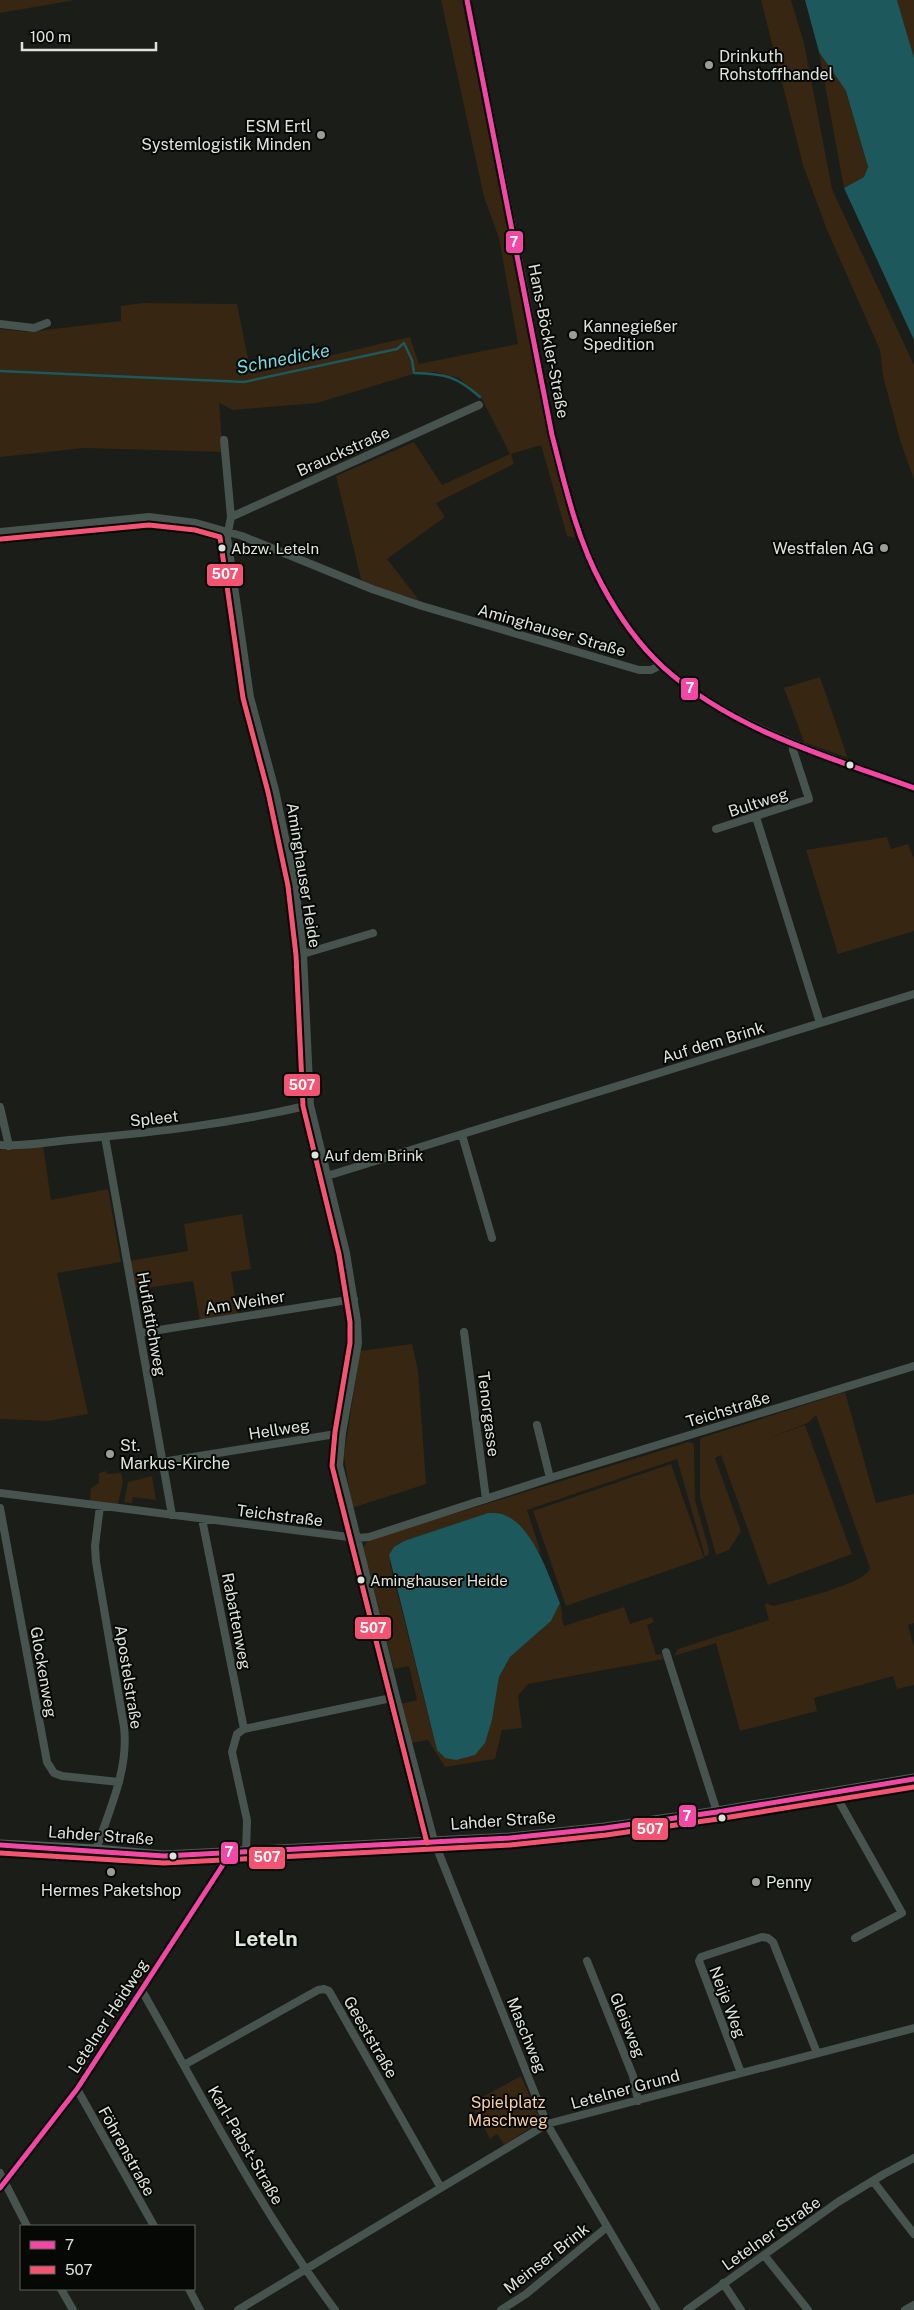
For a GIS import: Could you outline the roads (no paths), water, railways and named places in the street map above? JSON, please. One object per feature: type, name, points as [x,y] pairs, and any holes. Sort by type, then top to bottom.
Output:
[{"type":"street","name":"Hans-Böckler-Straße","points":[[466,0],[560,466],[570,504],[589,559],[610,602],[636,639],[661,665]]},
{"type":"street","points":[[0,324],[34,328],[47,323]]},
{"type":"street","name":"Brauckstraße","points":[[231,517],[479,405]]},
{"type":"street","points":[[224,440],[231,517],[228,531]]},
{"type":"street","name":"Aminghauser Straße","points":[[0,532],[149,517],[196,523],[228,531],[372,589],[422,606],[639,670],[651,670],[661,665]]},
{"type":"street","name":"Aminghauser Heide","points":[[228,531],[250,697],[285,834],[295,885],[303,954],[310,1105],[354,1299],[358,1342],[342,1433],[339,1465],[396,1698],[434,1841]]},
{"type":"street","points":[[661,665],[680,681],[715,705],[793,744],[914,788]]},
{"type":"street","name":"Bultweg","points":[[716,829],[809,799],[793,750],[793,744]]},
{"type":"street","points":[[756,817],[820,1023]]},
{"type":"street","points":[[303,954],[373,932]]},
{"type":"street","name":"Auf dem Brink","points":[[327,1176],[914,994]]},
{"type":"street","name":"Spleet","points":[[0,1145],[9,1146],[105,1137],[219,1124],[310,1105]]},
{"type":"street","points":[[0,1107],[9,1146]]},
{"type":"street","points":[[462,1135],[492,1238]]},
{"type":"street","name":"Huflattichweg","points":[[105,1137],[172,1515]]},
{"type":"street","name":"Am Weiher","points":[[140,1333],[354,1299]]},
{"type":"street","name":"Tenorgasse","points":[[464,1332],[486,1499]]},
{"type":"street","name":"Teichstraße","points":[[0,1493],[357,1538],[369,1537],[550,1478],[914,1366]]},
{"type":"street","points":[[537,1425],[550,1478]]},
{"type":"street","name":"Hellweg","points":[[162,1462],[342,1433]]},
{"type":"street","name":"Apostelstraße","points":[[96,1850],[119,1782],[125,1751],[125,1739],[96,1562],[95,1539],[100,1506]]},
{"type":"street","name":"Glockenweg","points":[[0,1508],[47,1762],[54,1773],[62,1776],[119,1782]]},
{"type":"street","name":"Rabattenweg","points":[[202,1519],[244,1729]]},
{"type":"street","points":[[666,1652],[717,1812]]},
{"type":"street","points":[[246,1853],[247,1820],[232,1752],[237,1734],[244,1729],[396,1698]]},
{"type":"street","name":"Lahder Straße","points":[[0,1845],[164,1856],[510,1838],[605,1828],[717,1812],[835,1794],[914,1779]]},
{"type":"street","points":[[835,1794],[902,1912],[855,1938]]},
{"type":"street","name":"Maschweg","points":[[434,1841],[547,2124],[656,2310]]},
{"type":"street","name":"Letelner Heidweg","points":[[2,2186],[77,2089],[230,1854]]},
{"type":"street","name":"Neije Weg","points":[[741,2073],[699,1961],[701,1957],[762,1937],[768,1938],[772,1942],[817,2054]]},
{"type":"street","name":"Gleisweg","points":[[587,1961],[633,2076],[638,2101]]},
{"type":"street","name":"Karl-Pabst-Straße","points":[[141,1989],[241,2168],[305,2269],[335,2310]]},
{"type":"street","name":"Geeststraße","points":[[184,2065],[318,1990],[324,1989],[329,1991],[441,2188]]},
{"type":"street","name":"Letelner Grund","points":[[238,2310],[547,2124],[914,2028]]},
{"type":"street","name":"Föhrenstraße","points":[[77,2089],[153,2225]]},
{"type":"street","name":"Letelner Straße","points":[[687,2310],[873,2180],[914,2158]]},
{"type":"street","points":[[0,2173],[2,2186],[26,2225]]},
{"type":"street","points":[[873,2180],[914,2234]]},
{"type":"street","name":"Meinser Brink","points":[[501,2310],[526,2294],[607,2227]]},
{"type":"street","points":[[764,2255],[808,2310]]},
{"type":"street","points":[[724,2283],[740,2310]]},
{"type":"street","points":[[62,2290],[73,2310]]},
{"type":"street","points":[[189,2290],[200,2310]]},
{"type":"street","points":[[905,2310],[914,2305]]},
{"type":"water","points":[[805,0],[897,0],[914,58],[914,340],[844,188],[864,177],[868,167],[846,91],[819,52]]},
{"type":"water","points":[[488,1513],[498,1513],[514,1521],[532,1540],[560,1603],[551,1621],[510,1657],[499,1677],[492,1720],[485,1743],[475,1755],[456,1760],[445,1758],[437,1750],[389,1555],[394,1547],[404,1541]]},
{"type":"waterway","name":"Schnedicke","points":[[0,371],[244,382],[397,349],[404,343],[412,360],[414,373],[443,375],[457,380],[480,397]]},
{"type":"place","name":"Drinkuth Rohstoffhandel","points":[[709,65]]},
{"type":"place","name":"ESM Ertl Systemlogistik Minden","points":[[321,135]]},
{"type":"place","name":"Kannegießer Spedition","points":[[573,335]]},
{"type":"place","name":"Abzw. Leteln","points":[[222,548]]},
{"type":"place","name":"Westfalen AG","points":[[884,548]]},
{"type":"place","name":"Auf dem Brink","points":[[315,1155]]},
{"type":"place","name":"St. Markus-Kirche","points":[[110,1454]]},
{"type":"place","name":"Aminghauser Heide","points":[[361,1580]]},
{"type":"place","name":"Hermes Paketshop","points":[[111,1872]]},
{"type":"place","name":"Penny","points":[[756,1882]]},
{"type":"district","name":"Leteln","points":[[266,1939]]},
{"type":"park label","name":"Spielplatz Maschweg","points":[[508,2111]]}]
